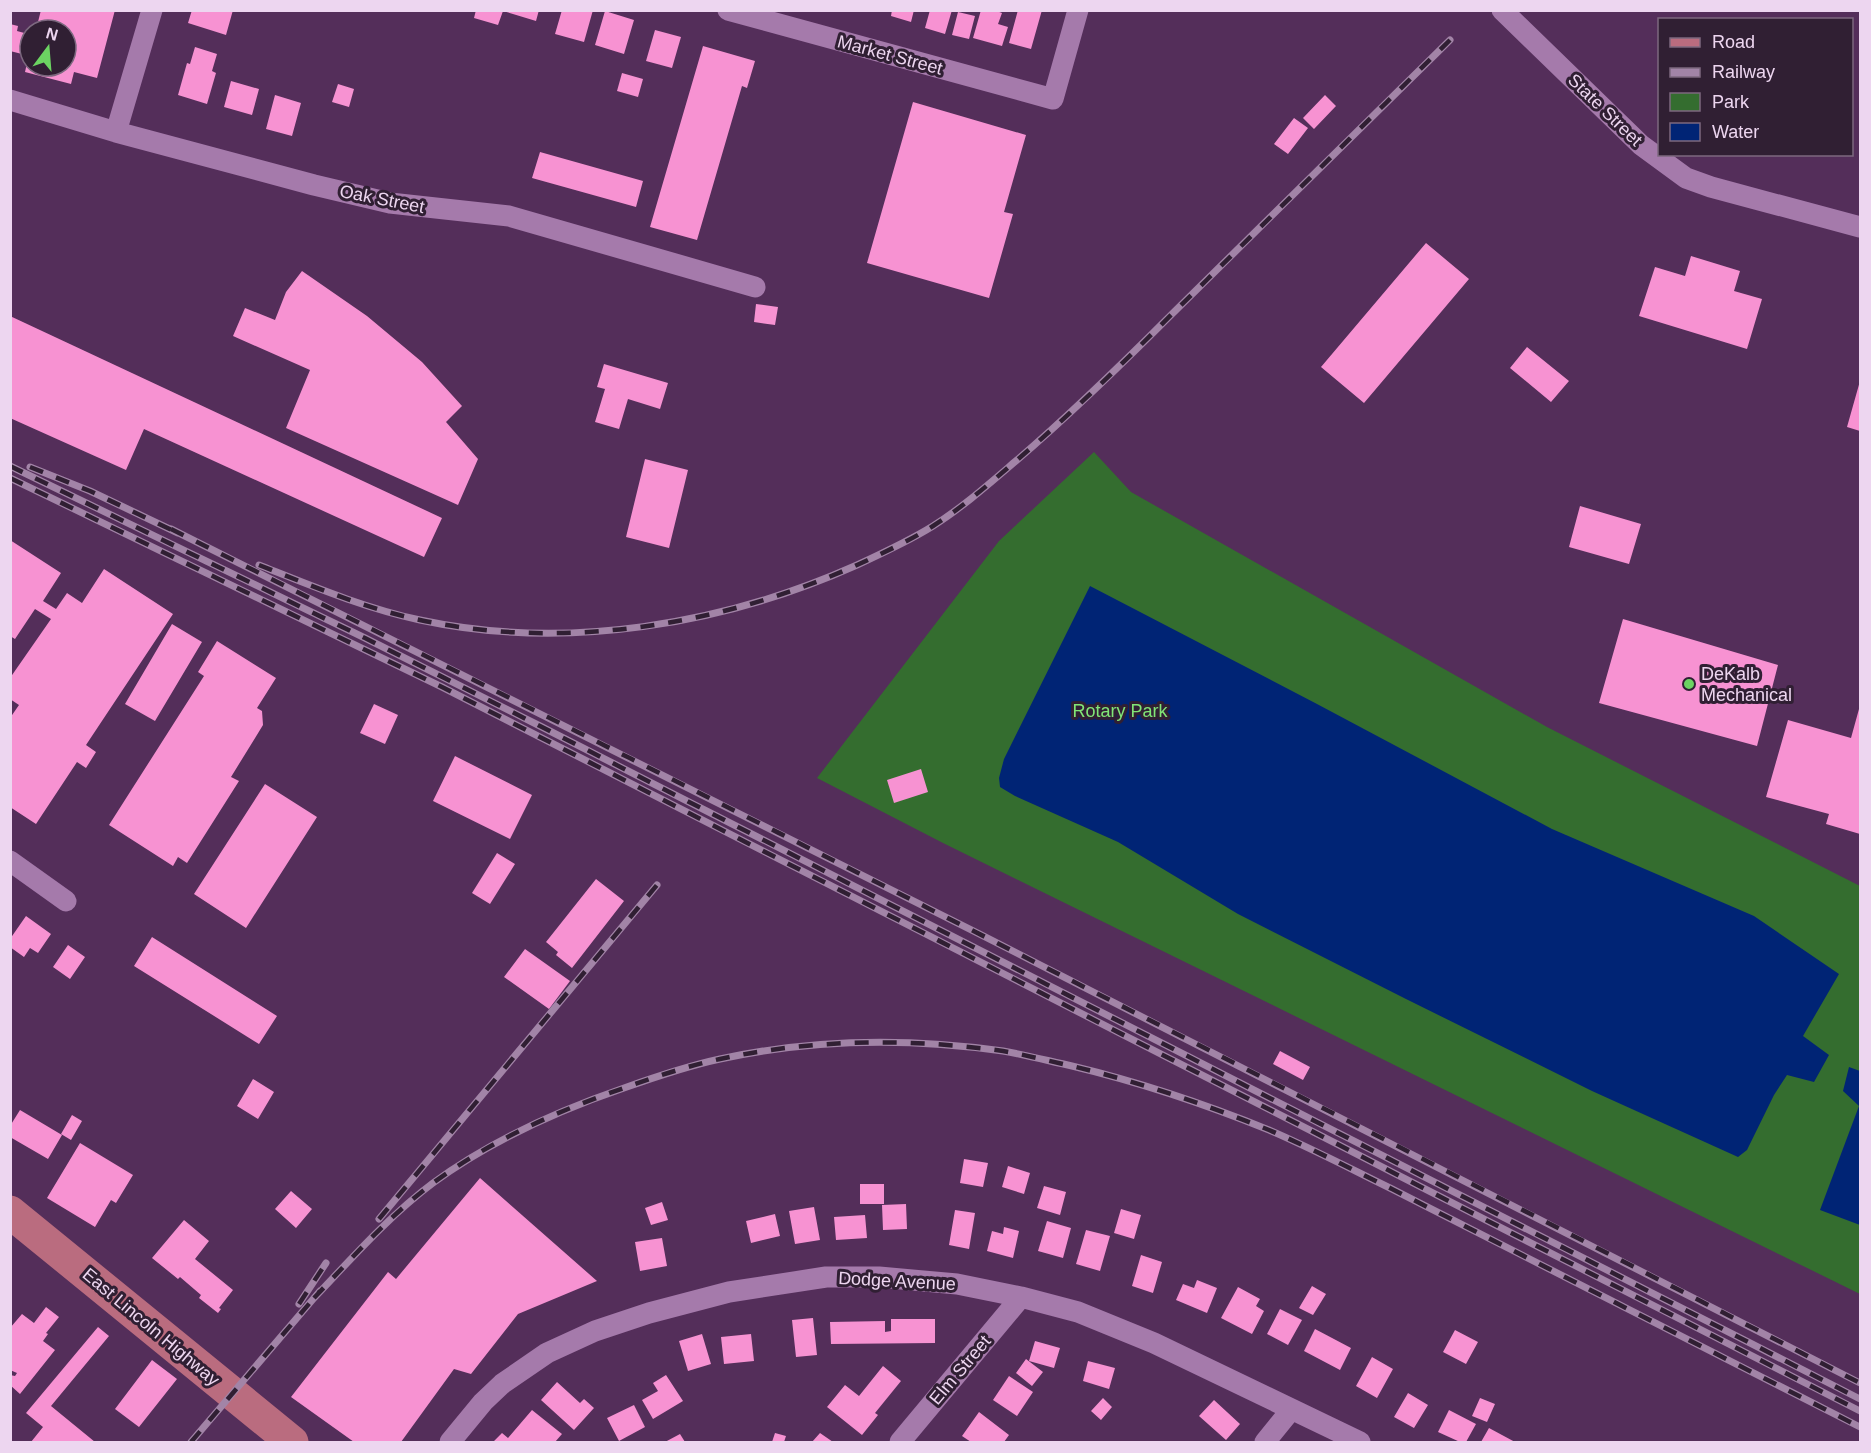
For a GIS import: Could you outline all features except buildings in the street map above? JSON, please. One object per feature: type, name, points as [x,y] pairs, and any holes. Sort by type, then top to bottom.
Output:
[{"type":"main road","name":"East Lincoln Highway","points":[[10,1212],[292,1443]]},
{"type":"street","points":[[116,132],[152,10]]},
{"type":"street","name":"Market Street","points":[[728,10],[1053,99],[1078,10]]},
{"type":"street","name":"State Street","points":[[1502,10],[1641,145],[1686,178],[1711,187],[1860,227]]},
{"type":"street","name":"Oak Street","points":[[10,100],[116,132],[314,185],[390,203],[510,216],[755,286]]},
{"type":"street","points":[[10,861],[66,901]]},
{"type":"street","name":"Dodge Avenue","points":[[450,1443],[502,1384],[547,1353],[595,1331],[649,1313],[729,1292],[826,1277],[879,1277],[957,1284],[1078,1312],[1184,1357],[1360,1443]]},
{"type":"street","name":"Elm Street","points":[[900,1443],[1021,1297]]},
{"type":"street","points":[[1265,1443],[1291,1410]]},
{"type":"green space","name":"Rotary Park","points":[[1094,452],[1131,492],[1547,727],[1860,886],[1860,1294],[943,843],[817,778],[999,541]]},
{"type":"water","points":[[1090,586],[1552,829],[1754,916],[1839,974],[1803,1036],[1829,1055],[1814,1082],[1787,1075],[1774,1095],[1747,1150],[1738,1157],[1592,1091],[1406,999],[1238,914],[1118,842],[1015,796],[1000,787],[999,778],[1004,759]]},
{"type":"water","points":[[1849,1067],[1860,1071],[1860,1225],[1820,1210],[1859,1106],[1843,1091]]},
{"type":"railway","points":[[259,565],[338,596],[399,615],[475,629],[531,633],[587,632],[643,627],[698,617],[806,586],[857,565],[905,542],[944,519],[1037,443],[1115,370],[1450,40]]},
{"type":"railway","points":[[10,466],[365,638],[540,726],[1860,1399]]},
{"type":"railway","points":[[30,467],[90,491],[178,533]]},
{"type":"railway","points":[[10,478],[442,687],[1860,1411]]},
{"type":"railway","points":[[171,529],[1017,953],[1860,1383]]},
{"type":"railway","points":[[379,1219],[657,885]]},
{"type":"railway","points":[[314,1298],[386,1223],[433,1183],[477,1154],[525,1128],[599,1097],[695,1065],[790,1047],[861,1043],[968,1047],[1020,1054],[1122,1079],[1269,1130],[1392,1189],[1860,1427]]},
{"type":"railway","points":[[299,1304],[326,1263]]},
{"type":"railway","points":[[191,1442],[320,1291]]},
{"type":"place","name":"DeKalb Mechanical","points":[[1689,684]]}]
